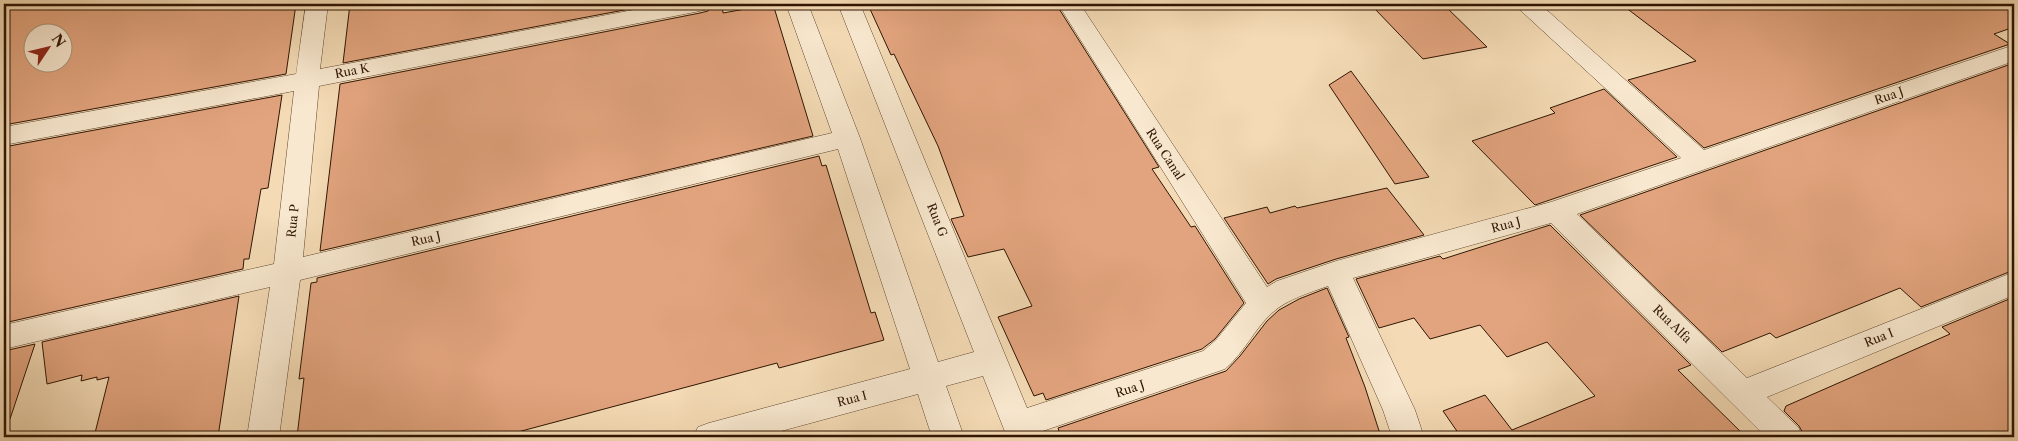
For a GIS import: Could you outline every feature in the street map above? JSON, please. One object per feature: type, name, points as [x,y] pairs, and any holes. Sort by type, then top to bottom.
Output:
[{"type":"street","name":"Rua P","points":[[263,437],[287,272],[317,4]]},
{"type":"street","name":"Rua K","points":[[4,136],[700,4]]},
{"type":"street","points":[[797,4],[846,138],[948,437]]},
{"type":"street","name":"Rua G","points":[[849,4],[1021,431]]},
{"type":"street","name":"Rua Canal","points":[[1068,4],[1262,304]]},
{"type":"street","points":[[1527,4],[1700,161]]},
{"type":"street","name":"Rua J","points":[[1021,431],[1214,360],[1227,349],[1262,304],[1287,289],[1336,272],[1556,211],[2014,53]]},
{"type":"street","name":"Rua J","points":[[4,337],[287,272],[846,138]]},
{"type":"street","name":"Rua Alfa","points":[[1556,211],[1787,437]]},
{"type":"street","points":[[1336,272],[1399,410],[1408,437]]},
{"type":"street","name":"Rua I","points":[[1743,393],[2014,284]]},
{"type":"street","name":"Rua I","points":[[709,437],[994,360]]},
{"type":"building","points":[[4,4],[296,4],[286,74],[4,125]]},
{"type":"building","points":[[350,4],[656,4],[343,63]]},
{"type":"building","points":[[713,4],[722,4],[723,13],[773,4],[813,136],[320,251],[340,84],[700,13],[708,11]]},
{"type":"building","points":[[871,4],[1056,4],[1159,167],[1152,169],[1191,227],[1195,226],[1244,303],[1215,339],[1202,349],[1046,400],[1043,393],[1034,396],[998,317],[1032,306],[1004,249],[968,257],[951,219],[964,216],[938,146],[894,54],[891,55],[870,9],[873,8]]},
{"type":"building","points":[[1443,4],[1487,47],[1423,59],[1374,8]]},
{"type":"building","points":[[1621,4],[2014,4],[2014,27],[1994,34],[2010,44],[1704,148],[1628,80],[1696,61]]},
{"type":"building","points":[[2014,63],[2014,270],[1921,307],[1900,288],[1776,338],[1770,333],[1722,352],[1580,215]]},
{"type":"building","points":[[1351,71],[1429,177],[1395,184],[1329,85]]},
{"type":"building","points":[[1604,89],[1677,157],[1535,205],[1472,141],[1555,113],[1550,108]]},
{"type":"building","points":[[282,95],[268,188],[261,189],[249,259],[244,259],[243,269],[4,323],[4,147]]},
{"type":"building","points":[[819,156],[822,166],[826,165],[871,313],[875,312],[884,340],[779,368],[777,363],[499,437],[297,437],[304,378],[299,379],[311,283],[317,282],[317,278]]},
{"type":"building","points":[[1387,188],[1424,235],[1336,259],[1276,279],[1268,284],[1224,218],[1267,207],[1270,213],[1295,206],[1297,208]]},
{"type":"building","points":[[1550,225],[1691,365],[1678,370],[1746,437],[1461,437],[1443,411],[1485,395],[1512,430],[1595,396],[1547,342],[1507,357],[1480,325],[1430,339],[1414,318],[1379,328],[1356,279],[1440,256],[1443,259]]},
{"type":"building","points":[[1327,288],[1349,337],[1346,338],[1365,387],[1381,437],[1061,437],[1058,428],[1226,371],[1267,321],[1279,310],[1299,299]]},
{"type":"building","points":[[239,296],[218,437],[94,437],[109,377],[97,380],[97,377],[81,381],[82,375],[47,384],[42,342]]},
{"type":"building","points":[[2014,297],[2014,437],[1805,437],[1799,426],[1784,411],[1786,406],[1950,334],[1942,327]]},
{"type":"building","points":[[35,344],[10,419],[4,418],[4,351]]}]
